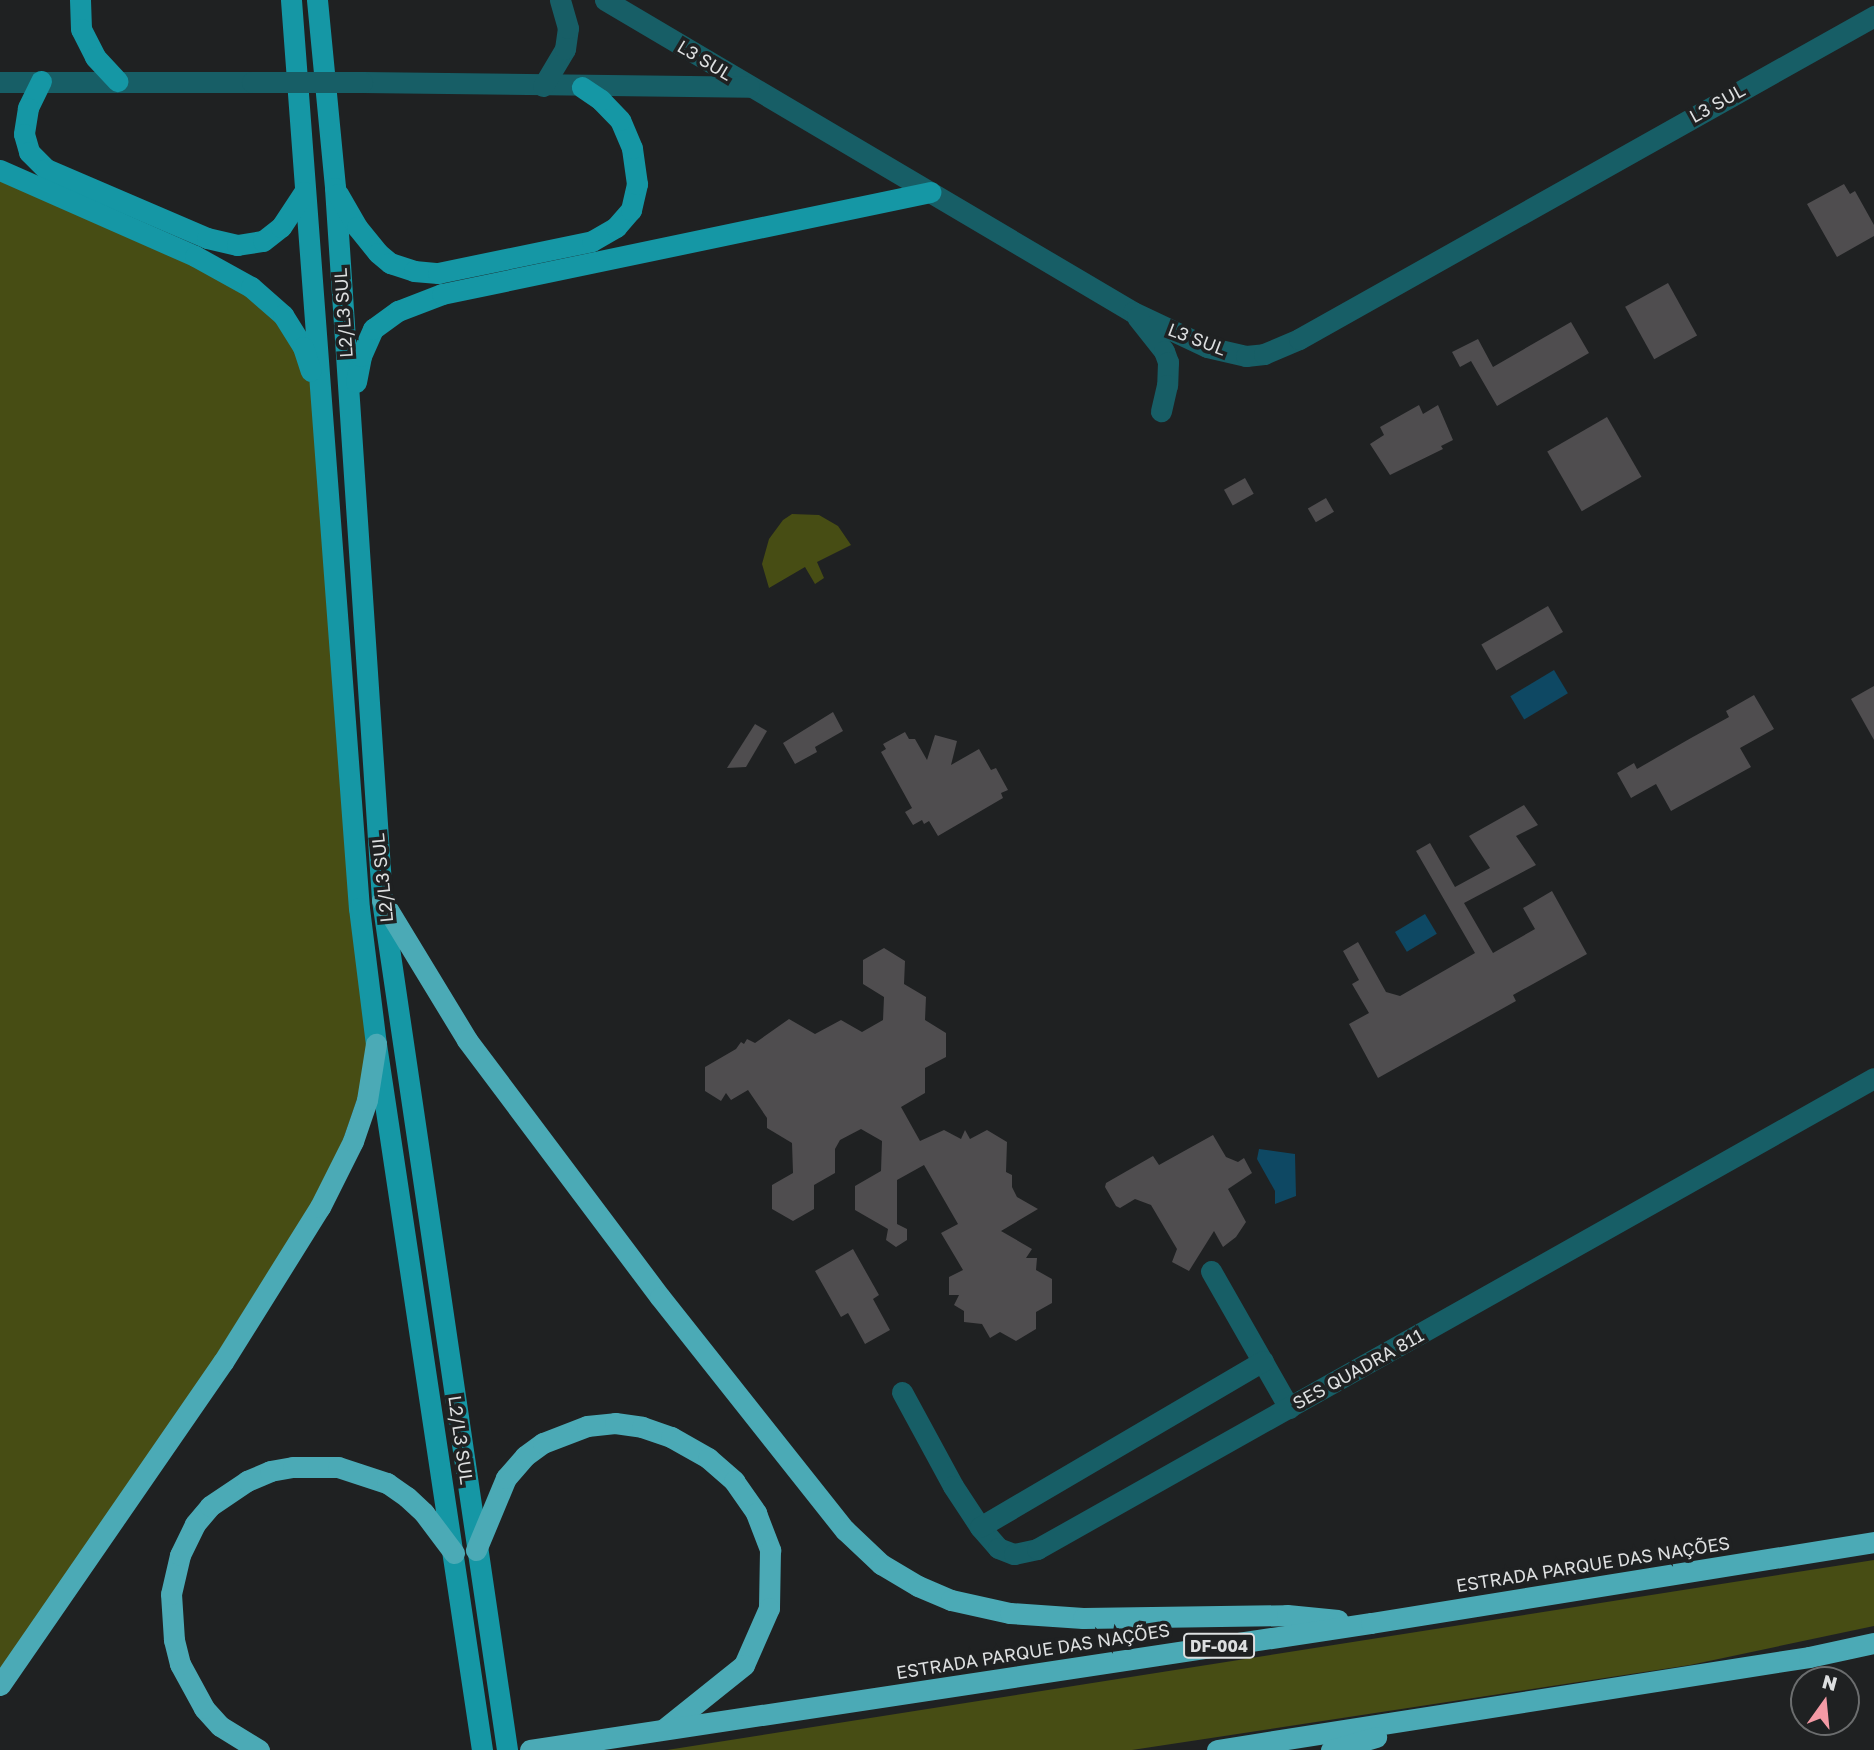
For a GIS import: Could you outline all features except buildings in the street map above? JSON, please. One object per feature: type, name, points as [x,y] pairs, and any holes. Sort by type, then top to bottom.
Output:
[{"type":"highway","points":[[382,900],[451,1016],[526,1119],[660,1297],[845,1530],[881,1564],[918,1586],[951,1600],[1010,1613],[1083,1618],[1287,1615],[1371,1623]]},
{"type":"highway","points":[[0,1685],[223,1362],[320,1207],[353,1141],[364,1110],[376,1044]]},
{"type":"highway","points":[[476,1550],[502,1487],[525,1456],[543,1443],[587,1426],[615,1423],[642,1427],[671,1437],[708,1458],[734,1481],[756,1513],[770,1550],[769,1608],[744,1665],[661,1731]]},
{"type":"highway","points":[[259,1750],[220,1726],[204,1708],[180,1664],[174,1640],[171,1594],[180,1555],[195,1524],[210,1506],[247,1481],[270,1471],[293,1467],[338,1466],[387,1483],[407,1497],[425,1513],[454,1553]]},
{"type":"highway","name":"ESTRADA PARQUE DAS NAÇÕES","points":[[530,1750],[1371,1623],[1874,1542]]},
{"type":"highway","points":[[1217,1750],[1809,1657],[1874,1643]]},
{"type":"highway","points":[[1331,1750],[1454,1714]]},
{"type":"main road","points":[[80,0],[81,29],[95,57],[117,81]]},
{"type":"main road","name":"L2/L3 SUL","points":[[291,0],[359,908],[376,1044],[482,1750]]},
{"type":"main road","name":"L2/L3 SUL","points":[[317,0],[335,188],[382,900],[507,1750]]},
{"type":"main road","points":[[41,81],[28,108],[24,134],[29,152],[46,169],[194,233],[237,245],[263,240],[281,227],[304,192]]},
{"type":"main road","points":[[335,188],[358,227],[378,253],[390,263],[414,271],[438,273],[562,250],[592,241],[616,227],[631,210],[636,184],[632,148],[620,120],[601,100],[582,87]]},
{"type":"main road","points":[[0,170],[195,256],[251,287],[284,315],[297,336],[321,400]]},
{"type":"main road","points":[[350,415],[361,356],[373,329],[398,311],[442,294],[930,192]]},
{"type":"street","points":[[543,86],[565,48],[568,28],[560,0]]},
{"type":"street","name":"L3 SUL","points":[[605,0],[1133,312],[1208,347],[1246,356],[1264,354],[1299,339],[1874,16]]},
{"type":"street","points":[[0,82],[362,82],[582,87],[751,87]]},
{"type":"street","points":[[1133,312],[1164,351],[1168,362],[1167,385],[1161,411]]},
{"type":"street","name":"SES QUADRA 811","points":[[902,1392],[953,1486],[980,1527],[998,1548],[1014,1553],[1037,1549],[1874,1078]]},
{"type":"street","points":[[1211,1271],[1289,1408]]},
{"type":"street","points":[[980,1527],[1263,1362]]},
{"type":"green space","points":[[0,180],[204,265],[280,315],[321,400],[376,1044],[320,1207],[0,1679]]},
{"type":"green space","points":[[792,514],[819,515],[838,526],[851,545],[817,562],[824,578],[815,584],[805,567],[769,588],[762,564],[769,539],[783,520]]},
{"type":"green space","points":[[1874,1560],[1874,1626],[1690,1665],[1132,1750],[667,1750]]},
{"type":"water","points":[[1554,670],[1568,693],[1524,719],[1510,696]]},
{"type":"water","points":[[1425,914],[1437,934],[1407,952],[1395,932]]},
{"type":"water","points":[[1259,1149],[1295,1154],[1296,1196],[1275,1204],[1275,1191],[1257,1159]]}]
